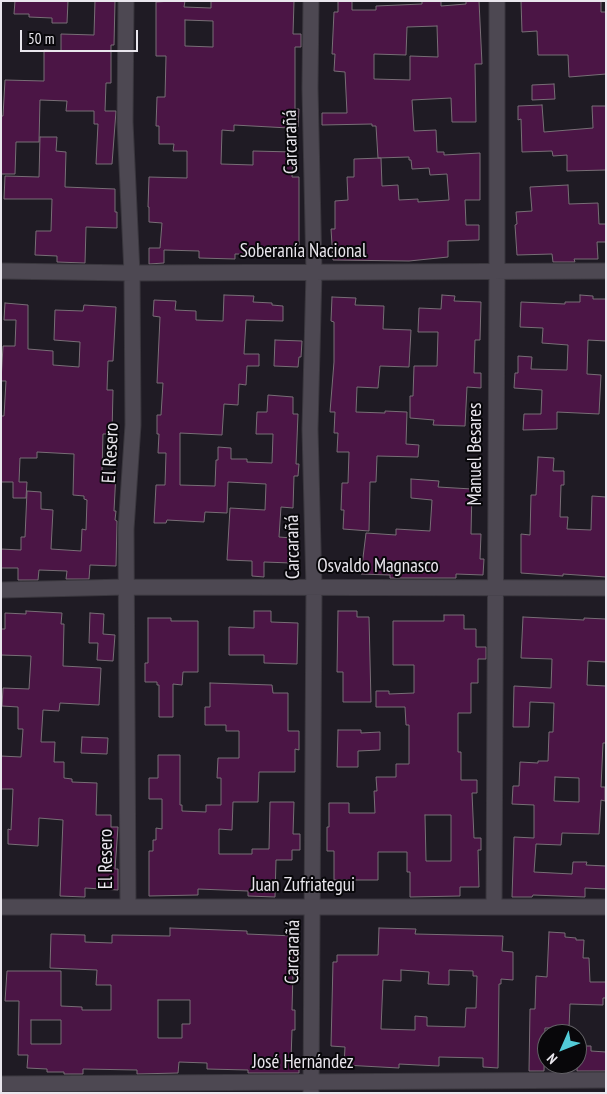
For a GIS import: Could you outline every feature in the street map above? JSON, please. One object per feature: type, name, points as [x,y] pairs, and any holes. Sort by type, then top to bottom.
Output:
[{"type":"street","name":"El Resero","points":[[126,1],[125,122],[132,273],[133,425],[126,528],[128,907]]},
{"type":"street","name":"Carcarañá","points":[[311,1],[310,88],[314,272],[310,430],[314,588],[311,1088]]},
{"type":"street","name":"Manuel Besares","points":[[494,906],[497,1]]},
{"type":"street","name":"Soberanía Nacional","points":[[1,270],[132,273],[606,271]]},
{"type":"street","name":"Osvaldo Magnasco","points":[[1,590],[126,587],[606,588]]},
{"type":"street","name":"Juan Zufriategui","points":[[1,907],[606,906]]},
{"type":"street","name":"José Hernández","points":[[1,1084],[311,1088],[606,1080]]},
{"type":"building","points":[[15,1],[68,1],[67,23],[52,23],[52,18],[29,17],[29,14],[14,14]]},
{"type":"building","points":[[95,1],[115,1],[114,45],[111,45],[111,83],[106,83],[105,111],[116,111],[112,164],[96,164],[98,124],[94,124],[94,111],[66,111],[67,101],[40,100],[39,142],[16,142],[15,174],[1,174],[1,116],[3,116],[5,80],[44,81],[44,50],[61,51],[61,34],[94,35]]},
{"type":"building","points":[[185,1],[184,7],[211,8],[211,1],[294,1],[293,34],[301,34],[301,47],[295,47],[295,109],[299,109],[298,127],[234,125],[234,131],[222,130],[221,164],[253,165],[253,151],[293,152],[292,177],[299,177],[299,255],[235,254],[235,259],[199,258],[199,251],[164,250],[164,263],[149,264],[149,248],[160,248],[162,223],[149,222],[149,177],[187,178],[187,151],[173,151],[174,144],[159,144],[159,126],[156,126],[157,97],[165,97],[166,56],[156,56],[156,2]],"holes":[[[185,20],[213,21],[213,47],[185,46]]]},
{"type":"building","points":[[338,1],[352,1],[352,10],[376,10],[376,6],[422,4],[422,1],[441,1],[441,6],[466,4],[466,1],[479,1],[482,64],[475,64],[476,122],[452,122],[451,98],[412,100],[414,131],[436,130],[437,152],[444,152],[444,155],[480,153],[480,200],[465,200],[466,225],[479,225],[479,240],[448,241],[448,257],[409,261],[333,260],[331,229],[335,229],[335,201],[348,200],[347,177],[354,177],[354,159],[381,158],[382,186],[398,185],[399,200],[418,199],[418,202],[449,200],[447,174],[430,175],[429,168],[412,169],[409,157],[378,158],[376,126],[372,126],[372,124],[322,125],[322,113],[347,113],[345,72],[334,71],[335,54],[332,54],[334,12],[338,12]],"holes":[[[437,26],[438,57],[410,56],[410,80],[374,79],[374,54],[406,55],[407,27]]]},
{"type":"building","points":[[521,1],[601,1],[601,12],[606,12],[606,74],[569,77],[568,55],[538,55],[537,31],[522,32]]},
{"type":"building","points":[[554,84],[555,99],[532,100],[532,85]]},
{"type":"building","points":[[542,105],[544,132],[593,128],[592,106],[606,106],[606,170],[567,171],[567,155],[553,156],[552,151],[522,152],[521,119],[518,120],[518,106]]},
{"type":"building","points":[[40,137],[57,137],[56,151],[66,152],[65,187],[115,189],[117,228],[86,227],[85,263],[57,262],[57,256],[35,255],[36,231],[51,231],[52,199],[4,199],[5,176],[39,177]]},
{"type":"building","points":[[568,185],[569,204],[598,203],[599,224],[606,224],[606,242],[597,242],[598,259],[574,259],[575,262],[553,262],[552,254],[517,255],[516,212],[532,211],[530,187]]},
{"type":"building","points":[[224,295],[254,296],[253,302],[272,303],[272,305],[283,306],[283,321],[246,320],[244,354],[259,354],[259,366],[247,366],[246,385],[239,384],[238,405],[224,404],[222,435],[180,433],[180,485],[215,486],[218,447],[231,448],[231,459],[247,459],[247,462],[272,463],[273,434],[256,434],[257,412],[267,412],[268,395],[293,397],[293,414],[298,414],[296,464],[299,464],[298,476],[294,476],[293,508],[281,507],[279,537],[292,538],[291,563],[264,562],[264,577],[252,576],[252,561],[227,560],[230,508],[265,510],[266,484],[228,482],[227,513],[205,512],[204,522],[167,520],[166,523],[154,523],[156,485],[165,485],[166,453],[158,453],[157,415],[161,415],[163,383],[157,383],[160,317],[153,316],[154,300],[176,301],[175,310],[196,311],[196,320],[223,321]]},
{"type":"building","points":[[442,295],[455,296],[454,301],[481,302],[480,340],[475,340],[474,373],[481,373],[481,388],[467,387],[465,426],[433,425],[434,420],[410,418],[410,396],[413,396],[414,366],[437,366],[438,332],[418,332],[419,308],[441,309]]},
{"type":"building","points":[[580,295],[593,296],[593,299],[606,299],[606,341],[588,340],[587,374],[601,375],[599,414],[557,412],[557,429],[523,430],[524,414],[541,414],[542,390],[514,388],[515,373],[518,373],[518,356],[532,357],[531,369],[567,370],[568,345],[542,343],[543,328],[520,327],[521,302],[565,304],[565,302],[580,302]]},
{"type":"building","points":[[332,297],[356,298],[355,305],[384,306],[383,329],[411,330],[409,367],[380,366],[378,388],[357,387],[356,412],[407,412],[406,444],[419,445],[418,457],[377,456],[376,482],[370,482],[369,531],[343,529],[344,510],[341,510],[342,483],[348,483],[349,452],[337,452],[338,433],[334,433],[335,412],[330,412],[334,362],[334,322],[331,321]]},
{"type":"building","points":[[5,303],[28,305],[28,349],[53,351],[53,365],[79,367],[80,342],[54,340],[55,310],[83,311],[84,305],[116,307],[113,361],[108,361],[107,390],[113,390],[112,434],[103,434],[102,471],[116,472],[114,511],[116,511],[115,520],[117,521],[116,566],[90,565],[89,579],[66,579],[67,571],[39,570],[38,580],[18,580],[18,568],[1,568],[1,549],[21,550],[21,537],[25,537],[27,491],[41,492],[41,509],[53,510],[51,549],[81,551],[82,529],[86,530],[87,500],[84,499],[84,496],[73,495],[74,454],[37,452],[37,458],[20,458],[19,482],[27,482],[26,498],[13,498],[13,482],[1,482],[1,416],[4,416],[6,381],[1,381],[3,346],[15,346],[16,320],[4,320]]},
{"type":"building","points":[[275,340],[302,341],[298,367],[274,366]]},
{"type":"building","points":[[538,457],[554,458],[553,471],[564,471],[564,485],[561,485],[560,517],[568,517],[567,529],[591,530],[592,496],[606,497],[606,577],[521,573],[521,534],[530,535],[531,495],[536,495]]},
{"type":"building","points":[[411,479],[439,481],[438,487],[472,489],[471,534],[481,534],[480,559],[484,559],[483,575],[456,574],[456,578],[390,578],[390,575],[361,574],[366,533],[396,535],[396,529],[430,531],[432,500],[411,498]]},
{"type":"building","points":[[26,611],[62,613],[61,624],[64,624],[63,666],[101,668],[99,705],[60,703],[59,711],[43,710],[41,742],[55,742],[54,762],[64,762],[64,778],[72,779],[72,782],[97,783],[96,815],[111,815],[111,827],[118,827],[115,869],[118,869],[118,890],[85,888],[85,897],[60,896],[63,820],[39,818],[38,846],[8,844],[8,829],[11,830],[13,789],[1,789],[1,756],[21,757],[23,729],[18,729],[18,707],[2,706],[3,688],[29,689],[31,656],[1,655],[1,629],[5,629],[5,613],[26,614]]},
{"type":"building","points":[[254,611],[271,611],[271,622],[298,623],[297,664],[264,663],[264,655],[229,655],[229,627],[254,628]]},
{"type":"building","points":[[338,611],[357,611],[357,617],[369,617],[371,702],[343,702],[343,672],[337,672]]},
{"type":"building","points":[[90,613],[104,614],[103,634],[115,635],[113,661],[97,660],[98,643],[89,643]]},
{"type":"building","points":[[444,615],[464,615],[464,629],[476,629],[476,647],[486,647],[486,659],[478,659],[478,683],[471,683],[471,713],[458,713],[458,752],[461,752],[461,780],[477,780],[477,793],[472,793],[474,838],[481,838],[481,850],[478,850],[479,887],[460,887],[460,896],[410,897],[410,872],[407,872],[407,852],[378,852],[378,880],[334,880],[334,851],[327,851],[329,803],[349,803],[349,813],[375,813],[374,791],[377,791],[376,777],[396,777],[396,764],[409,764],[409,725],[406,725],[405,707],[376,707],[376,691],[389,691],[389,694],[414,693],[414,665],[393,665],[393,621],[444,621]],"holes":[[[425,815],[451,815],[451,861],[426,861]]]},
{"type":"building","points":[[523,617],[584,620],[584,618],[606,619],[606,662],[588,661],[587,685],[606,686],[606,743],[603,743],[601,787],[605,787],[605,801],[601,800],[599,834],[562,833],[561,845],[536,844],[534,872],[572,874],[573,862],[587,862],[586,865],[606,866],[606,889],[585,888],[585,897],[533,895],[532,897],[512,897],[514,837],[534,838],[534,805],[512,804],[513,786],[519,786],[520,762],[538,763],[538,761],[548,761],[549,732],[553,732],[554,703],[530,702],[529,727],[513,727],[514,686],[551,688],[552,659],[521,658]],"holes":[[[555,777],[579,778],[579,802],[554,801]]]},
{"type":"building","points":[[148,618],[171,618],[171,621],[198,621],[198,672],[183,672],[182,685],[173,684],[173,717],[159,717],[159,685],[157,685],[157,682],[145,682],[145,663],[148,663]]},
{"type":"building","points":[[210,683],[272,685],[273,693],[288,693],[288,731],[299,731],[299,750],[295,749],[295,772],[259,772],[258,802],[233,802],[232,830],[219,829],[219,854],[252,854],[252,849],[269,849],[270,802],[294,802],[293,834],[300,834],[300,850],[292,850],[292,860],[276,860],[275,897],[248,896],[248,891],[198,889],[198,895],[149,896],[149,851],[153,851],[153,840],[156,840],[156,828],[162,829],[162,799],[149,799],[149,778],[158,778],[158,755],[180,755],[180,805],[182,805],[182,811],[206,812],[206,805],[221,805],[221,778],[217,778],[218,758],[239,758],[239,731],[226,731],[226,725],[205,725],[205,707],[210,707]]},
{"type":"building","points":[[338,730],[361,730],[361,733],[380,732],[380,750],[358,751],[358,767],[337,767]]},
{"type":"building","points":[[82,737],[108,738],[107,754],[81,753]]},
{"type":"building","points":[[170,928],[247,931],[247,934],[294,936],[292,1010],[295,1010],[295,1030],[292,1030],[291,1060],[299,1060],[299,1073],[248,1073],[248,1070],[207,1069],[207,1063],[179,1062],[178,1073],[137,1074],[137,1070],[83,1069],[83,1074],[64,1074],[64,1072],[47,1072],[47,1069],[27,1068],[28,1055],[18,1055],[19,1001],[5,1001],[7,971],[61,971],[61,1006],[82,1007],[82,1010],[111,1010],[111,985],[96,985],[97,970],[50,968],[51,934],[85,935],[85,942],[112,943],[112,935],[170,936]],"holes":[[[158,1000],[190,1000],[190,1024],[182,1024],[182,1038],[158,1038]],[[31,1020],[61,1020],[61,1044],[31,1044]]]},
{"type":"building","points":[[379,928],[416,929],[415,934],[503,936],[502,951],[513,952],[513,980],[501,979],[501,984],[499,984],[498,1068],[483,1067],[483,1058],[439,1057],[439,1066],[399,1064],[399,1068],[344,1065],[345,1047],[331,1046],[333,962],[337,962],[337,955],[378,955]],"holes":[[[401,970],[429,972],[428,984],[449,985],[449,970],[473,971],[473,976],[477,976],[476,1008],[466,1008],[465,1027],[427,1026],[427,1017],[415,1016],[415,1030],[381,1029],[383,980],[401,981]]]},
{"type":"building","points":[[549,932],[565,933],[565,937],[584,940],[583,958],[589,958],[590,982],[606,982],[606,998],[603,998],[603,1005],[570,1004],[569,1024],[537,1024],[537,1071],[529,1071],[530,1009],[535,1009],[536,976],[547,977]]},
{"type":"building","points":[[587,1046],[591,1046],[591,1051],[606,1052],[606,1071],[587,1071]]}]
